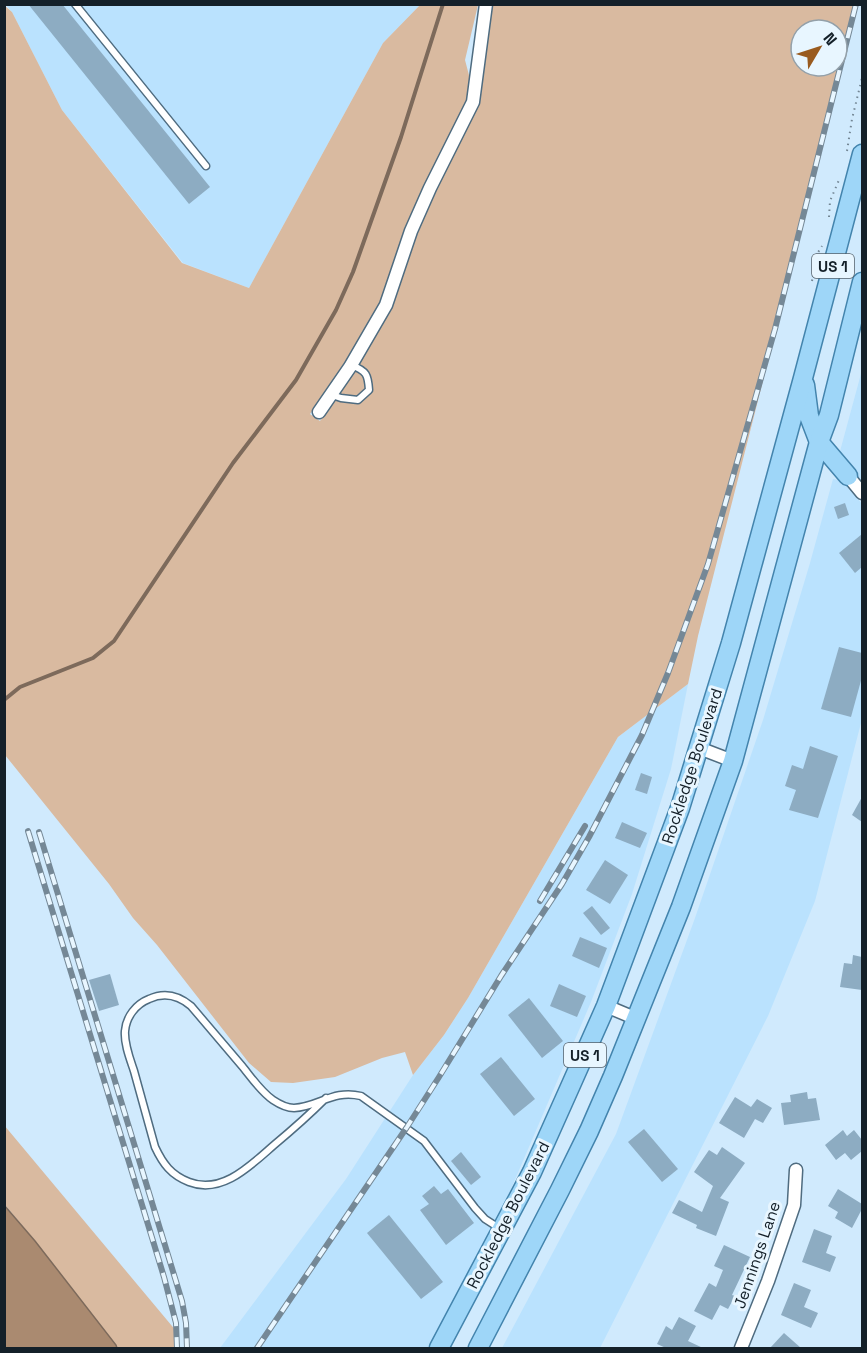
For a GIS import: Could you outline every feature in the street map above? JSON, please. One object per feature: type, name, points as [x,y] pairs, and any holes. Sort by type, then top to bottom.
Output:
[{"type":"main road","name":"Rockledge Boulevard","points":[[439,1348],[536,1161],[606,1006],[680,808],[731,642],[862,154]]},
{"type":"main road","name":"Rockledge Boulevard","points":[[478,1348],[561,1190],[589,1131],[637,1019],[681,907],[733,761],[819,442],[829,415],[862,282]]},
{"type":"main road","points":[[803,378],[809,416],[819,442],[848,476]]},
{"type":"main road","points":[[782,453],[813,465]]},
{"type":"main road","points":[[806,491],[816,480],[827,473],[848,476]]},
{"type":"street","points":[[319,412],[351,365],[386,305],[416,220],[473,102],[486,4]]},
{"type":"street","points":[[848,476],[862,493]]},
{"type":"street","points":[[699,748],[733,761]]},
{"type":"street","points":[[606,1006],[637,1019]]},
{"type":"street","name":"Jennings Lane","points":[[741,1348],[768,1281],[794,1205],[796,1170]]},
{"type":"lane","points":[[75,4],[207,166]]},
{"type":"lane","points":[[331,394],[358,400],[369,390],[368,377],[361,369],[351,365]]},
{"type":"lane","points":[[326,1098],[257,1160],[230,1179],[208,1186],[182,1179],[170,1172],[161,1161],[155,1147],[128,1049],[125,1031],[130,1016],[137,1006],[158,996],[170,995],[183,999],[271,1099],[284,1106],[294,1108],[311,1105],[326,1098],[351,1093],[361,1096],[424,1141],[485,1219],[502,1230]]},
{"type":"shaded area","points":[[417,4],[419,6],[383,43],[249,288],[183,263],[62,110],[12,12],[6,5]]},
{"type":"shaded area","points":[[4,5],[12,12],[62,110],[182,263],[249,288],[383,43],[420,5],[478,5],[465,60],[470,79],[467,101],[424,186],[405,230],[380,303],[345,364],[310,414],[320,421],[356,369],[392,306],[417,232],[479,104],[492,5],[855,5],[849,30],[849,18],[789,18],[789,78],[837,78],[688,684],[618,737],[468,998],[444,1035],[413,1075],[405,1052],[382,1058],[335,1077],[293,1083],[271,1082],[249,1063],[157,945],[133,918],[109,884],[5,755]]},
{"type":"shaded area","points":[[862,370],[862,483],[855,474],[856,471],[852,470],[839,455]]},
{"type":"shaded area","points":[[833,479],[844,481],[862,504],[862,719],[815,901],[768,1016],[600,1348],[502,1348],[616,1134],[695,918],[763,720]]},
{"type":"shaded area","points":[[688,684],[671,769],[632,894],[591,1002],[484,1252],[432,1348],[220,1348],[346,1179],[413,1075],[444,1035],[468,998],[618,737]]},
{"type":"shaded area","points":[[4,1125],[177,1332],[174,1348],[117,1348],[5,1205]]},
{"type":"shaded area","points":[[4,1205],[35,1241],[117,1348],[5,1348]]},
{"type":"building","points":[[28,4],[62,4],[210,187],[189,204]]},
{"type":"building","points":[[845,503],[849,515],[838,519],[834,507]]},
{"type":"building","points":[[862,534],[862,567],[855,573],[839,553]]},
{"type":"building","points":[[839,647],[862,653],[862,677],[851,717],[821,709]]},
{"type":"building","points":[[810,746],[838,756],[818,818],[789,810],[796,790],[785,786],[792,765],[803,769]]},
{"type":"building","points":[[641,773],[652,777],[647,794],[635,790]]},
{"type":"building","points":[[862,797],[862,822],[852,815]]},
{"type":"building","points":[[622,822],[647,833],[640,848],[615,838]]},
{"type":"building","points":[[605,860],[628,875],[610,904],[586,890]]},
{"type":"building","points":[[592,906],[610,928],[601,935],[583,913]]},
{"type":"building","points":[[580,937],[607,948],[599,968],[572,956]]},
{"type":"building","points":[[853,955],[862,957],[862,990],[840,987],[844,963],[852,964]]},
{"type":"building","points":[[110,974],[119,1005],[99,1011],[89,980]]},
{"type":"building","points":[[559,984],[586,996],[577,1017],[550,1006]]},
{"type":"building","points":[[529,998],[563,1041],[542,1058],[508,1015]]},
{"type":"building","points":[[501,1057],[535,1099],[514,1116],[480,1074]]},
{"type":"building","points":[[807,1092],[808,1099],[816,1098],[820,1120],[784,1125],[781,1103],[791,1102],[790,1095]]},
{"type":"building","points":[[735,1097],[751,1107],[757,1099],[772,1108],[763,1123],[755,1119],[744,1138],[719,1123]]},
{"type":"building","points":[[644,1129],[678,1169],[662,1182],[628,1142]]},
{"type":"building","points":[[843,1130],[847,1136],[854,1130],[862,1140],[862,1151],[851,1160],[845,1153],[836,1160],[825,1145]]},
{"type":"building","points":[[722,1147],[745,1163],[720,1198],[729,1202],[716,1236],[696,1228],[697,1225],[672,1213],[679,1200],[702,1212],[713,1186],[694,1172],[709,1150],[717,1155]]},
{"type":"building","points":[[461,1152],[481,1177],[471,1185],[451,1161]]},
{"type":"building","points":[[434,1186],[441,1194],[448,1189],[474,1223],[446,1245],[420,1210],[429,1204],[422,1196]]},
{"type":"building","points":[[838,1189],[862,1204],[862,1209],[852,1228],[835,1218],[838,1212],[828,1206]]},
{"type":"building","points":[[389,1215],[443,1282],[421,1299],[367,1233]]},
{"type":"building","points":[[814,1229],[832,1236],[826,1253],[836,1257],[830,1272],[802,1262]]},
{"type":"building","points":[[724,1245],[750,1257],[728,1309],[720,1305],[712,1320],[694,1311],[709,1283],[716,1287],[723,1270],[714,1266]]},
{"type":"building","points":[[794,1283],[811,1290],[804,1307],[818,1313],[811,1328],[781,1315]]},
{"type":"building","points":[[679,1317],[696,1326],[688,1341],[703,1348],[666,1348],[657,1344],[666,1326],[672,1330]]},
{"type":"building","points":[[784,1333],[801,1348],[770,1348]]},
{"type":"waterway","points":[[4,700],[20,687],[93,658],[114,641],[233,463],[296,380],[336,310],[353,272],[401,137],[443,4]]},
{"type":"railway","points":[[257,1348],[407,1127],[501,976],[562,884],[642,735],[668,673],[708,564],[775,329],[856,4]]},
{"type":"railway","points":[[540,901],[585,826]]},
{"type":"railway","points":[[28,831],[164,1277],[176,1323],[177,1348]]},
{"type":"railway","points":[[39,832],[182,1301],[187,1348]]}]
